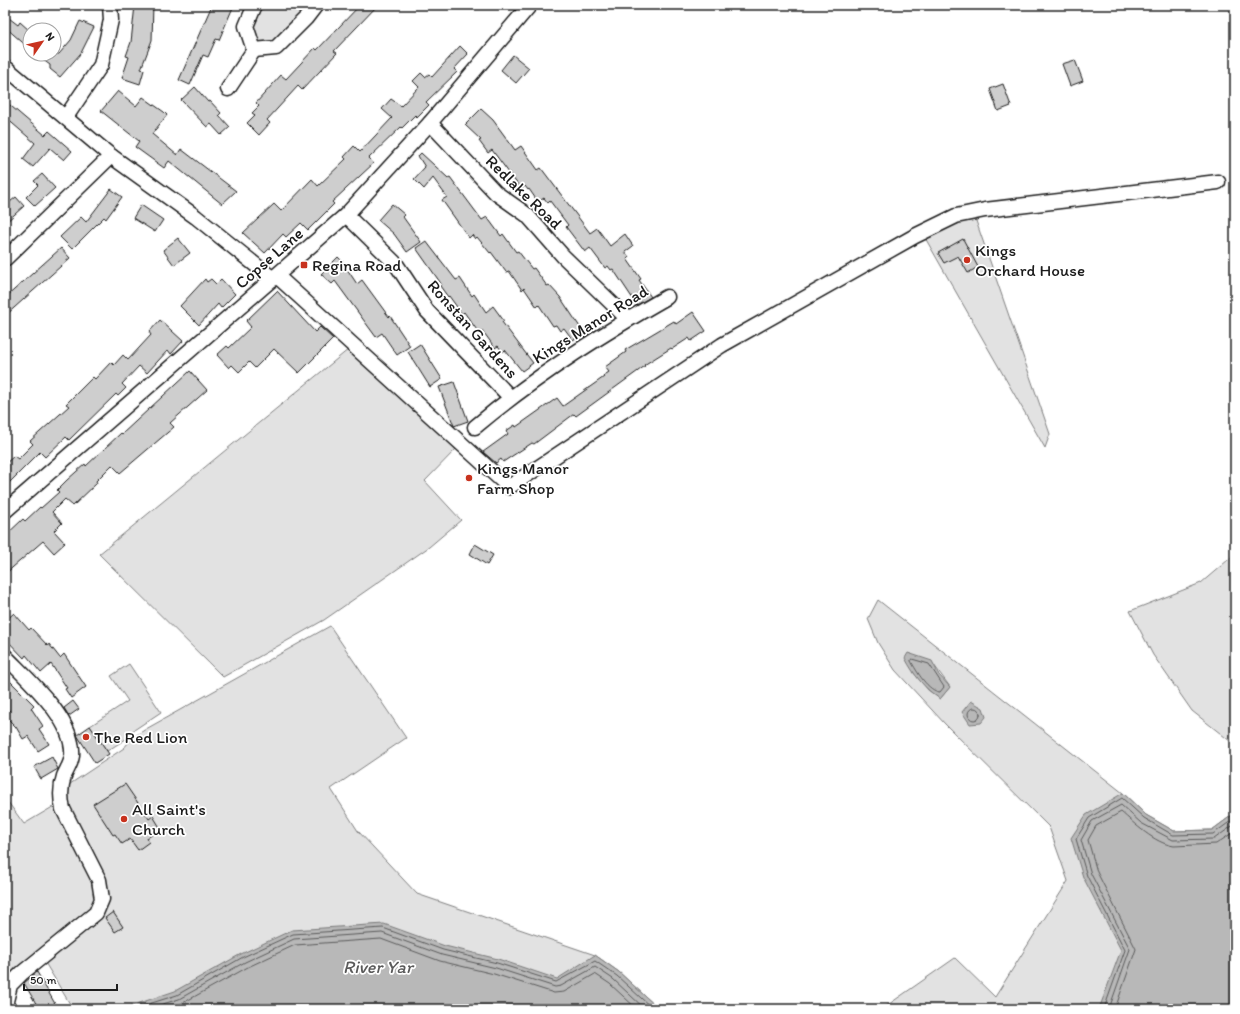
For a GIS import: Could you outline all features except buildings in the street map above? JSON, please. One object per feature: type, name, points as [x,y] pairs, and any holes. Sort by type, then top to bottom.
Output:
[{"type":"street","points":[[66,117],[101,65],[111,20],[110,5]]},
{"type":"street","points":[[254,50],[246,26],[255,5]]},
{"type":"street","points":[[254,50],[276,48],[306,18],[316,5]]},
{"type":"street","name":"Copse Lane","points":[[5,511],[346,215],[430,123],[530,5]]},
{"type":"street","points":[[228,89],[254,50]]},
{"type":"street","points":[[5,67],[111,156],[196,217],[275,277],[509,487],[722,345],[847,273],[915,236],[956,216],[985,210],[1218,182]]},
{"type":"street","name":"Redlake Road","points":[[430,123],[496,193],[527,215],[563,256],[628,319]]},
{"type":"street","points":[[5,259],[111,156]]},
{"type":"street","name":"Ronstan Gardens","points":[[346,215],[396,264],[427,311],[510,397]]},
{"type":"street","name":"Kings Manor Road","points":[[475,427],[510,397],[628,319],[667,297]]},
{"type":"street","points":[[5,656],[47,701],[60,718],[67,734],[72,750],[69,767],[60,789],[63,809],[99,880],[102,899],[96,913],[22,973],[10,985],[6,1002],[7,1009]]},
{"type":"shaded area","points":[[255,5],[316,5],[276,48],[254,50],[246,26]]},
{"type":"shaded area","points":[[975,218],[1050,434],[1045,448],[924,236],[957,221]]},
{"type":"shaded area","points":[[349,349],[457,448],[425,481],[461,520],[429,547],[324,620],[223,677],[99,554]]},
{"type":"shaded area","points":[[1235,554],[1235,745],[1192,711],[1153,655],[1130,611],[1201,583]]},
{"type":"shaded area","points":[[878,600],[1123,793],[1146,815],[1174,831],[1212,830],[1235,813],[1205,1009],[882,1009],[955,958],[995,997],[1068,881],[1049,827],[945,724],[895,670],[878,643],[868,619]],"holes":[[[931,661],[950,687],[940,699],[928,690],[913,672]]]},
{"type":"shaded area","points":[[330,626],[406,738],[331,789],[358,831],[417,894],[595,955],[619,972],[659,1009],[73,1009],[44,961],[106,903],[66,804],[67,786],[124,748],[132,738],[146,729]]},
{"type":"shaded area","points":[[129,664],[161,712],[128,734],[129,737],[107,751],[90,726],[128,701],[111,676]]},
{"type":"shaded area","points":[[5,798],[24,824],[56,805],[93,882],[97,894],[91,910],[5,986]]},
{"type":"water","points":[[908,653],[932,661],[939,675],[950,687],[940,699],[924,686],[916,676],[905,658]]},
{"type":"water","points":[[971,701],[983,708],[986,717],[981,723],[970,724],[962,712]]},
{"type":"water","points":[[1123,793],[1146,815],[1174,831],[1212,830],[1235,813],[1235,1009],[1099,1009],[1121,950],[1083,877],[1071,838],[1086,815]]},
{"type":"water","name":"River Yar","points":[[384,924],[445,946],[498,959],[557,979],[595,955],[619,972],[659,1009],[122,1009],[175,991],[241,954],[292,930]]},
{"type":"place","name":"Kings Orchard House","points":[[967,260]]},
{"type":"place","name":"Regina Road","points":[[304,265]]},
{"type":"place","name":"Kings Manor Farm Shop","points":[[469,478]]},
{"type":"place","name":"The Red Lion","points":[[86,737]]},
{"type":"place","name":"All Saint's Church","points":[[124,819]]}]
